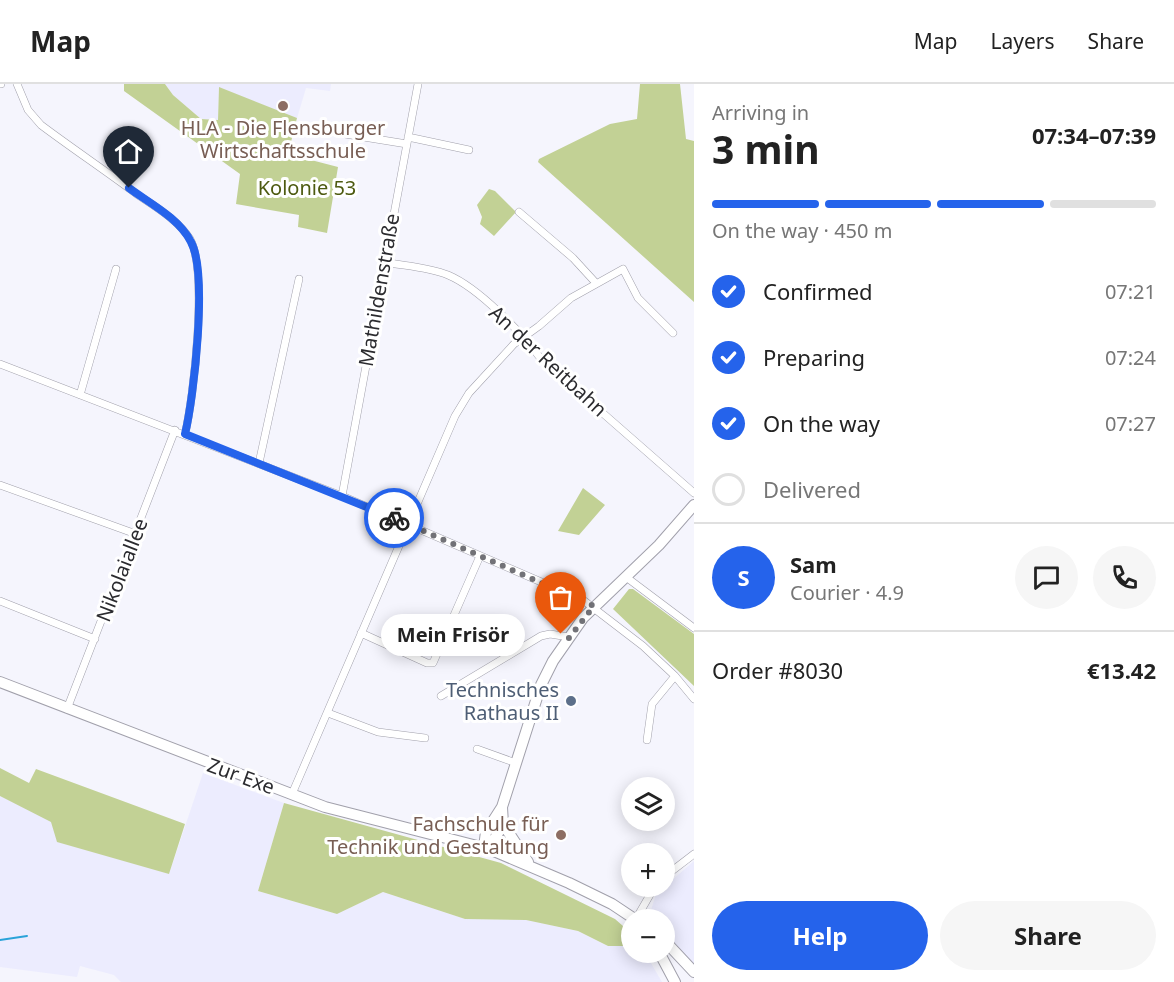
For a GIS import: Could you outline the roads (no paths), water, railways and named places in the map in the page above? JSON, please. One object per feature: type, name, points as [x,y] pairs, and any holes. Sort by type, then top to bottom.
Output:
[{"type":"main road","points":[[486,848],[486,832],[502,807],[541,685],[569,638],[594,606],[626,577],[694,505]]},
{"type":"main road","name":"Zur Exe","points":[[0,682],[67,710],[325,807],[486,848],[529,864],[621,910]]},
{"type":"main road","points":[[502,807],[503,824],[518,851],[529,864]]},
{"type":"main road","points":[[486,848],[503,824]]},
{"type":"main road","points":[[675,952],[694,972]]},
{"type":"main road","points":[[665,963],[675,982]]},
{"type":"street","points":[[17,84],[28,110],[41,125],[171,219],[190,240],[198,266],[198,295],[195,368],[185,434]]},
{"type":"street","name":"Mathildenstraße","points":[[342,496],[418,84]]},
{"type":"street","points":[[345,134],[469,150]]},
{"type":"street","points":[[519,212],[580,264],[595,282]]},
{"type":"street","name":"An der Reitbahn","points":[[384,262],[433,271],[459,280],[524,336],[541,359],[694,493]]},
{"type":"street","points":[[80,395],[116,269]]},
{"type":"street","points":[[292,794],[461,404],[505,352],[560,305],[595,282],[623,269],[638,298],[673,333]]},
{"type":"street","points":[[260,463],[299,279]]},
{"type":"street","points":[[0,364],[342,496],[594,606],[643,646],[675,676],[694,699]]},
{"type":"street","name":"Nikolaiallee","points":[[67,710],[175,430]]},
{"type":"street","points":[[0,485],[136,534]]},
{"type":"street","points":[[361,633],[427,663],[433,663],[480,556]]},
{"type":"street","points":[[626,577],[694,628]]},
{"type":"street","points":[[0,601],[95,639]]},
{"type":"street","points":[[441,696],[541,636],[550,634],[569,638]]},
{"type":"street","points":[[647,740],[652,704],[675,676]]},
{"type":"street","points":[[328,712],[378,732],[398,737],[425,738]]},
{"type":"street","points":[[477,750],[516,763]]},
{"type":"street","points":[[675,869],[694,854]]},
{"type":"waterway","points":[[0,940],[27,936]]},
{"type":"place","name":"HLA - Die Flensburger Wirtschaftsschule","points":[[283,106]]},
{"type":"place","name":"Mein Frisör","points":[[561,634]]},
{"type":"place","name":"Technisches Rathaus II","points":[[571,701]]},
{"type":"place","name":"Fachschule für Technik und Gestaltung","points":[[561,835]]},
{"type":"park label","name":"Kolonie 53","points":[[307,188]]}]
